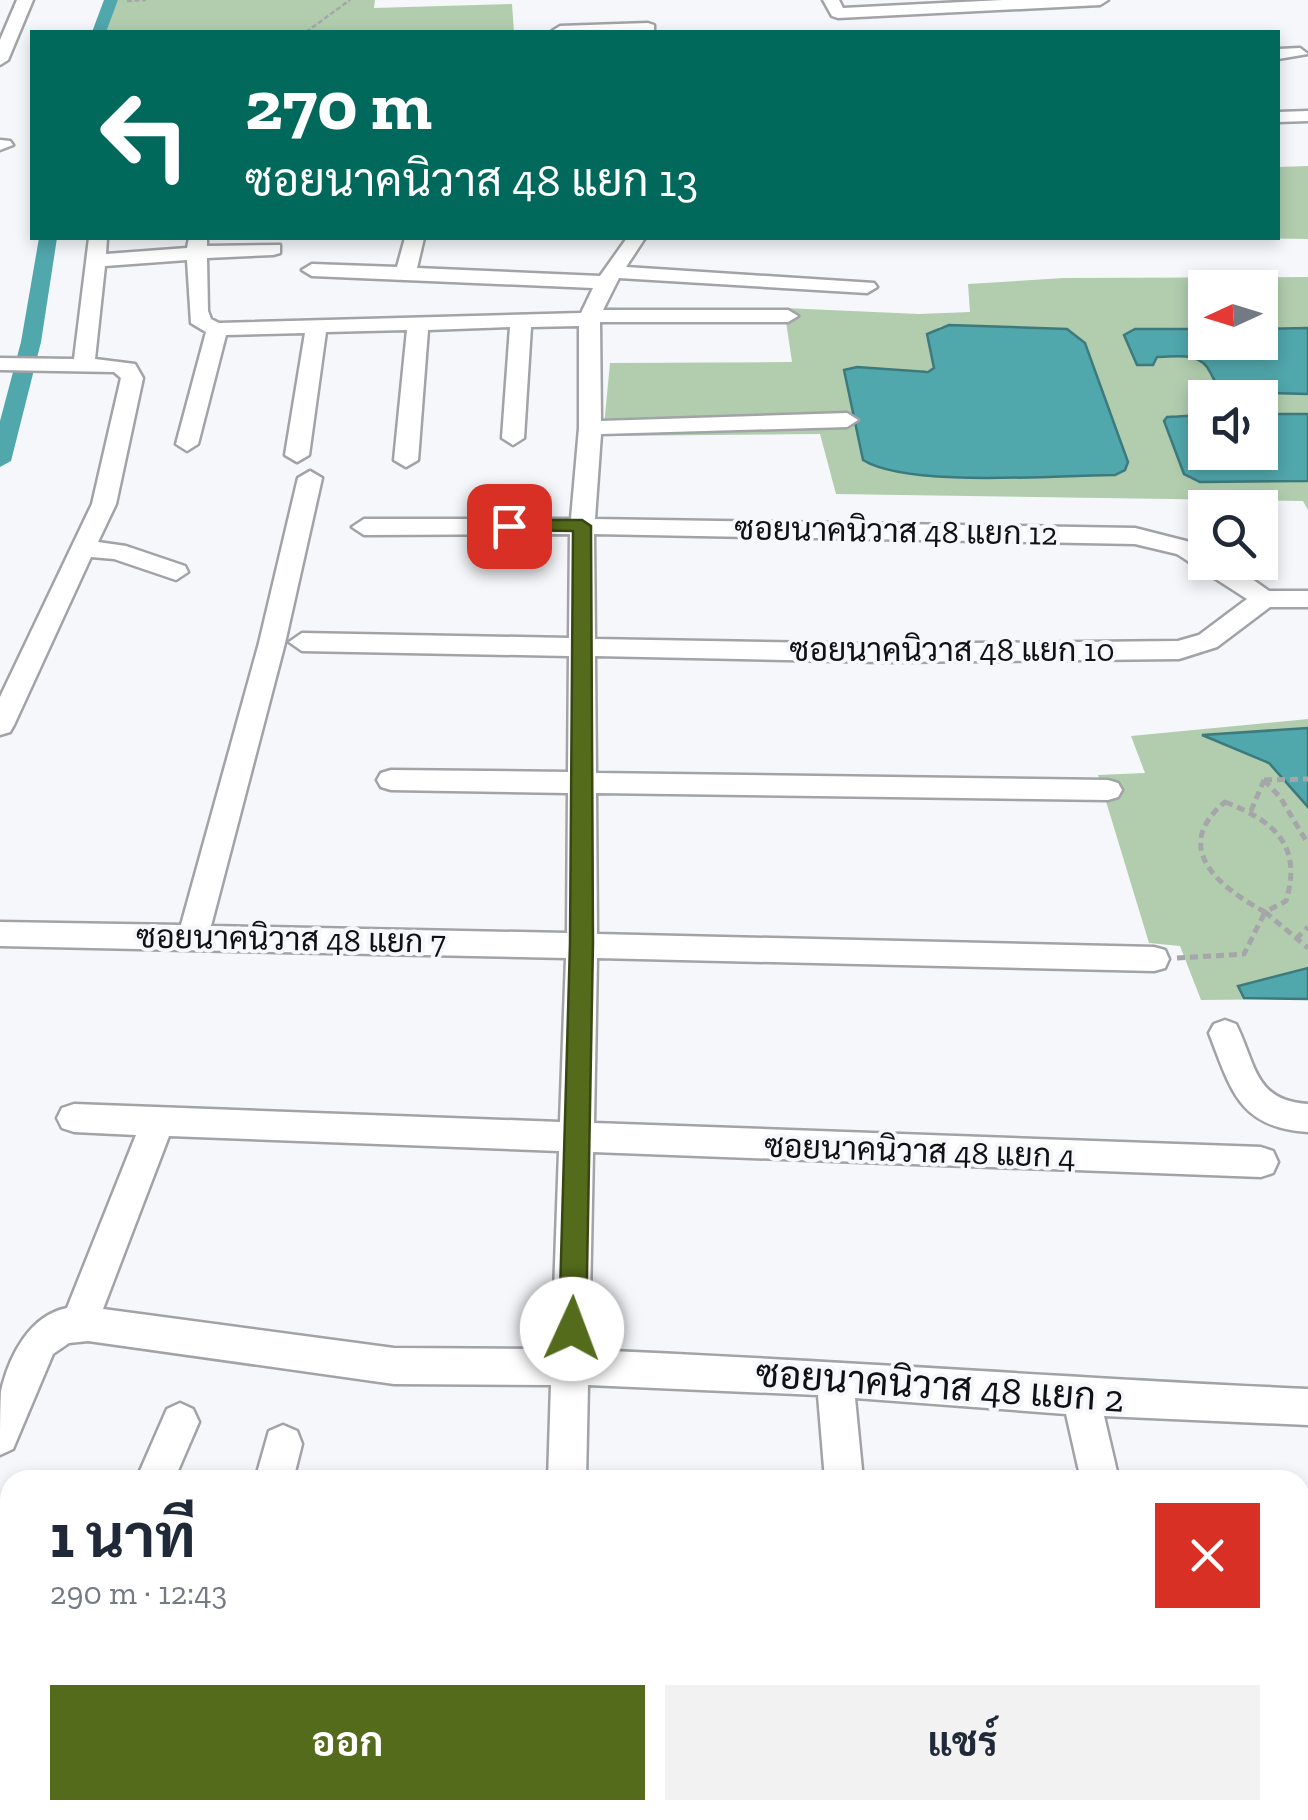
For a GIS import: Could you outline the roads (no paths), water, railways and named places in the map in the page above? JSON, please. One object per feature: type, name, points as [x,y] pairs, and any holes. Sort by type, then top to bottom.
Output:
[{"type":"street","points":[[0,60],[25,0]]},
{"type":"street","points":[[831,0],[838,13],[895,5],[1100,0]]},
{"type":"street","points":[[574,30],[647,25]]},
{"type":"street","points":[[1280,54],[1300,53]]},
{"type":"street","points":[[1280,116],[1308,116]]},
{"type":"street","points":[[84,366],[98,240]]},
{"type":"street","points":[[406,272],[414,240]]},
{"type":"street","points":[[567,1470],[582,943],[582,526],[590,428],[590,318],[610,277],[635,240]]},
{"type":"street","points":[[94,261],[197,245],[264,246]]},
{"type":"street","points":[[197,245],[198,311],[202,323],[217,329],[788,316]]},
{"type":"street","points":[[312,270],[867,287]]},
{"type":"street","points":[[513,438],[521,321]]},
{"type":"street","points":[[406,460],[418,324]]},
{"type":"street","points":[[193,937],[272,643],[303,466],[316,328]]},
{"type":"street","points":[[187,444],[217,329]]},
{"type":"street","points":[[0,725],[104,504],[132,378],[127,370],[6,364]]},
{"type":"street","points":[[590,428],[847,420]]},
{"type":"street","name":"ซอยนาคนิวาส 48 แยก 12","points":[[364,527],[582,526],[1135,536],[1188,550]]},
{"type":"street","points":[[83,548],[117,550],[176,572]]},
{"type":"street","name":"ซอยนาคนิวาส 48 แยก 12","points":[[1236,580],[1264,599]]},
{"type":"street","points":[[1264,599],[1308,599]]},
{"type":"street","name":"ซอยนาคนิวาส 48 แยก 10","points":[[302,642],[882,653],[1179,650],[1208,641],[1264,599]]},
{"type":"street","points":[[391,780],[1108,790]]},
{"type":"street","name":"ซอยนาคนิวาส 48 แยก 7","points":[[0,934],[582,943],[740,951],[1154,960]]},
{"type":"street","points":[[1225,1033],[1251,1095],[1264,1111],[1283,1118],[1308,1118]]},
{"type":"street","name":"ซอยนาคนิวาส 48 แยก 4","points":[[74,1118],[1261,1162]]},
{"type":"street","points":[[0,1436],[40,1342],[62,1326],[78,1325],[158,1122]]},
{"type":"street","name":"ซอยนาคนิวาส 48 แยก 2","points":[[78,1325],[394,1366],[571,1367],[835,1378],[1081,1396],[1308,1406]]},
{"type":"street","points":[[835,1378],[843,1470]]},
{"type":"street","points":[[1081,1396],[1098,1470]]},
{"type":"street","points":[[160,1470],[180,1422]]},
{"type":"water","points":[[949,325],[1067,329],[1085,343],[1128,462],[1125,470],[1115,475],[947,477],[884,469],[863,460],[844,370],[857,367],[928,372],[934,368],[927,334]]},
{"type":"water","points":[[1308,328],[1308,394],[1278,393],[1278,380],[1214,380],[1206,365],[1198,360],[1278,360],[1278,329]]},
{"type":"water","points":[[1135,329],[1188,329],[1188,357],[1157,357],[1153,365],[1137,365],[1124,335]]},
{"type":"water","points":[[1278,414],[1308,414],[1308,481],[1200,482],[1184,474],[1164,421],[1167,417],[1188,416],[1188,470],[1278,470]]},
{"type":"water","points":[[1308,728],[1308,807],[1269,763],[1202,735]]},
{"type":"water","points":[[1308,968],[1308,999],[1244,998],[1238,986]]},
{"type":"waterway","points":[[100,30],[111,0]]},
{"type":"waterway","points":[[0,461],[31,342],[48,240]]}]
